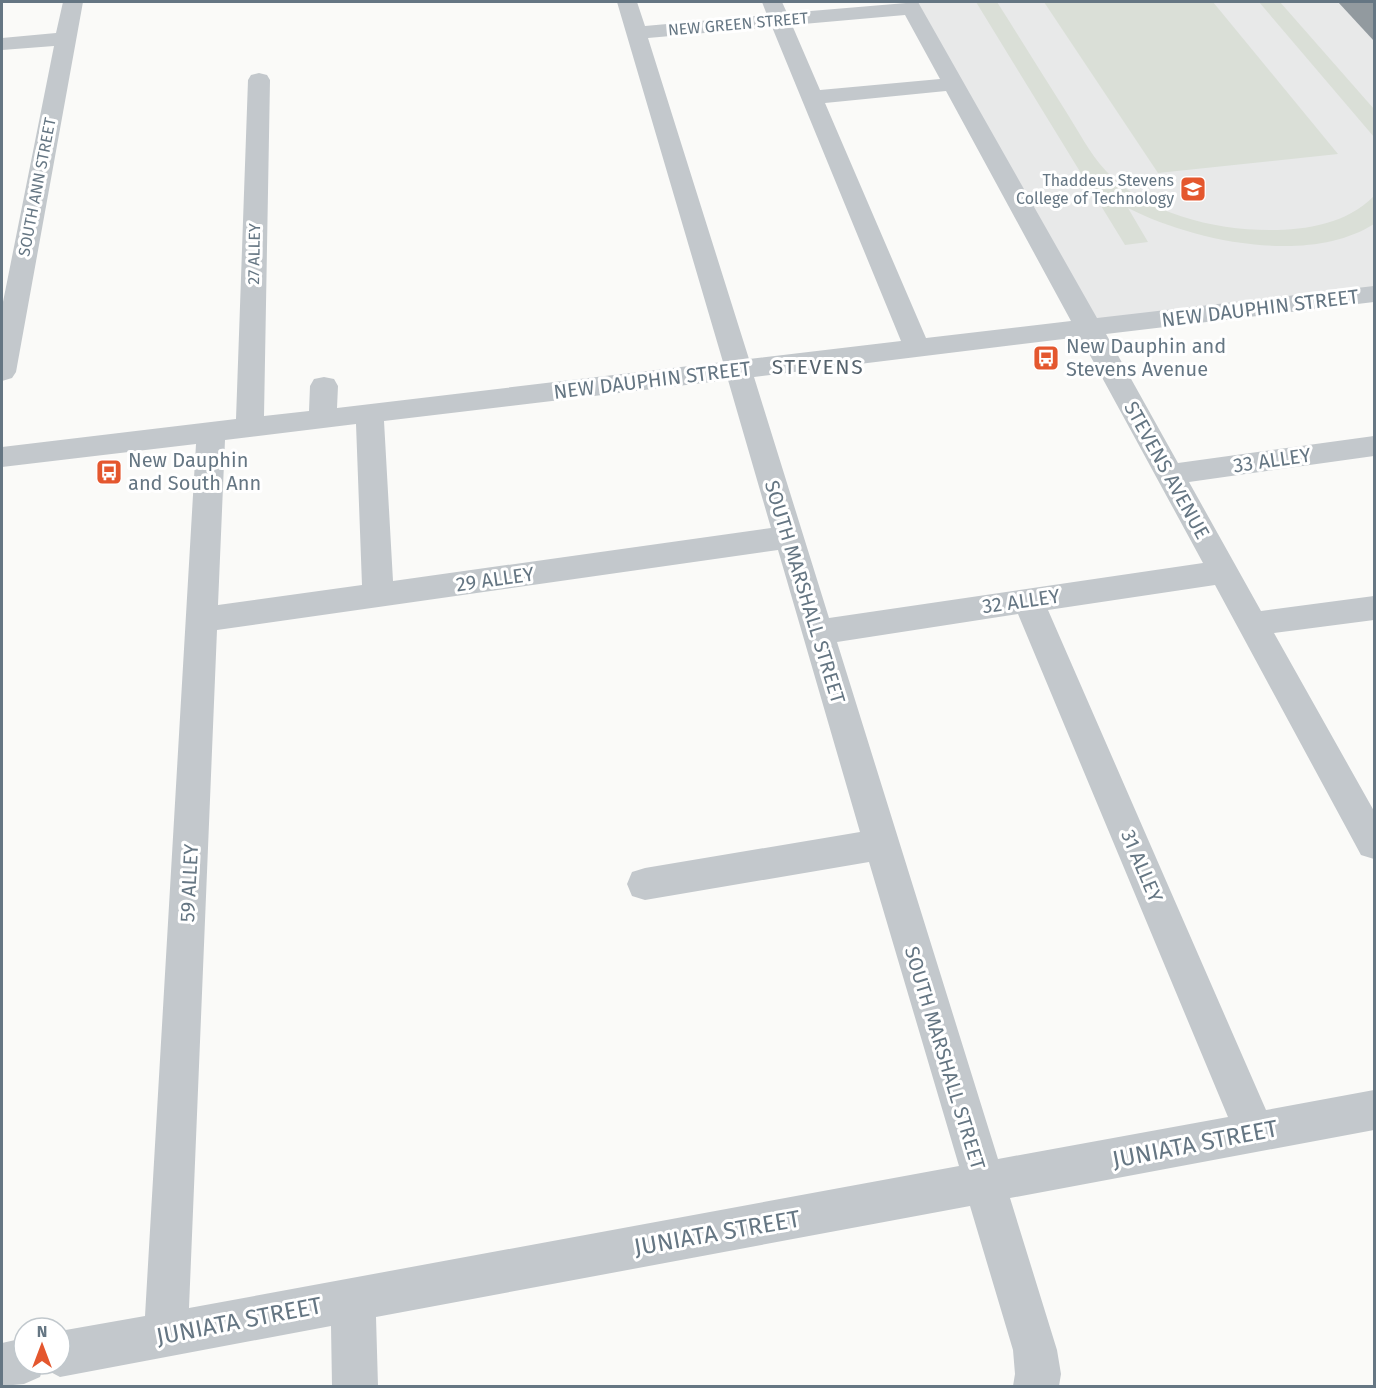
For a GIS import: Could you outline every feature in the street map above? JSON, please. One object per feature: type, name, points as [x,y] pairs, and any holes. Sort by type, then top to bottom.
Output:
[{"type":"street","name":"SOUTH ANN STREET","points":[[2,372],[73,2]]},
{"type":"street","name":"SOUTH MARSHALL STREET","points":[[627,2],[1035,1350],[1038,1374],[1036,1386]]},
{"type":"street","name":"NEW GREEN STREET","points":[[637,33],[776,11],[910,5]]},
{"type":"street","name":"STEVENS AVENUE","points":[[910,5],[1372,836]]},
{"type":"street","points":[[776,11],[917,349]]},
{"type":"street","points":[[2,44],[66,39]]},
{"type":"street","name":"27 ALLEY","points":[[250,427],[259,80]]},
{"type":"street","points":[[815,101],[954,84]]},
{"type":"street","name":"NEW DAUPHIN STREET","points":[[2,457],[1374,294]]},
{"type":"street","points":[[322,419],[324,386]]},
{"type":"street","points":[[370,413],[378,595]]},
{"type":"street","name":"59 ALLEY","points":[[166,1335],[211,432]]},
{"type":"street","name":"33 ALLEY","points":[[1169,474],[1374,446]]},
{"type":"street","name":"29 ALLEY","points":[[202,620],[789,537]]},
{"type":"street","name":"32 ALLEY","points":[[817,632],[1224,572]]},
{"type":"street","name":"31 ALLEY","points":[[1028,600],[1255,1133]]},
{"type":"street","points":[[1253,624],[1374,608]]},
{"type":"street","points":[[645,884],[881,844]]},
{"type":"street","name":"JUNIATA STREET","points":[[72,1352],[1374,1110]]},
{"type":"street","points":[[353,1300],[355,1386]]},
{"type":"shaded area","name":"Thaddeus Stevens College of Technology","points":[[908,2],[1374,2],[1374,294],[1089,328]]},
{"type":"shaded area","points":[[976,2],[997,2],[1094,157],[1122,186],[1140,198],[1181,216],[1203,222],[1225,227],[1269,230],[1298,229],[1325,224],[1351,213],[1374,196],[1374,224],[1347,237],[1317,244],[1284,246],[1251,244],[1217,239],[1185,230],[1128,208],[1148,242],[1125,245]]},
{"type":"shaded area","points":[[1044,2],[1213,2],[1338,154],[1158,173]]},
{"type":"shaded area","points":[[1259,2],[1280,2],[1374,109],[1374,137]]},
{"type":"place","name":"Thaddeus Stevens College of Technology","points":[[1193,189]]},
{"type":"place","name":"New Dauphin and Stevens Avenue","points":[[1046,358]]},
{"type":"place","name":"New Dauphin and South Ann","points":[[109,472]]},
{"type":"district","name":"STEVENS","points":[[818,367]]}]
